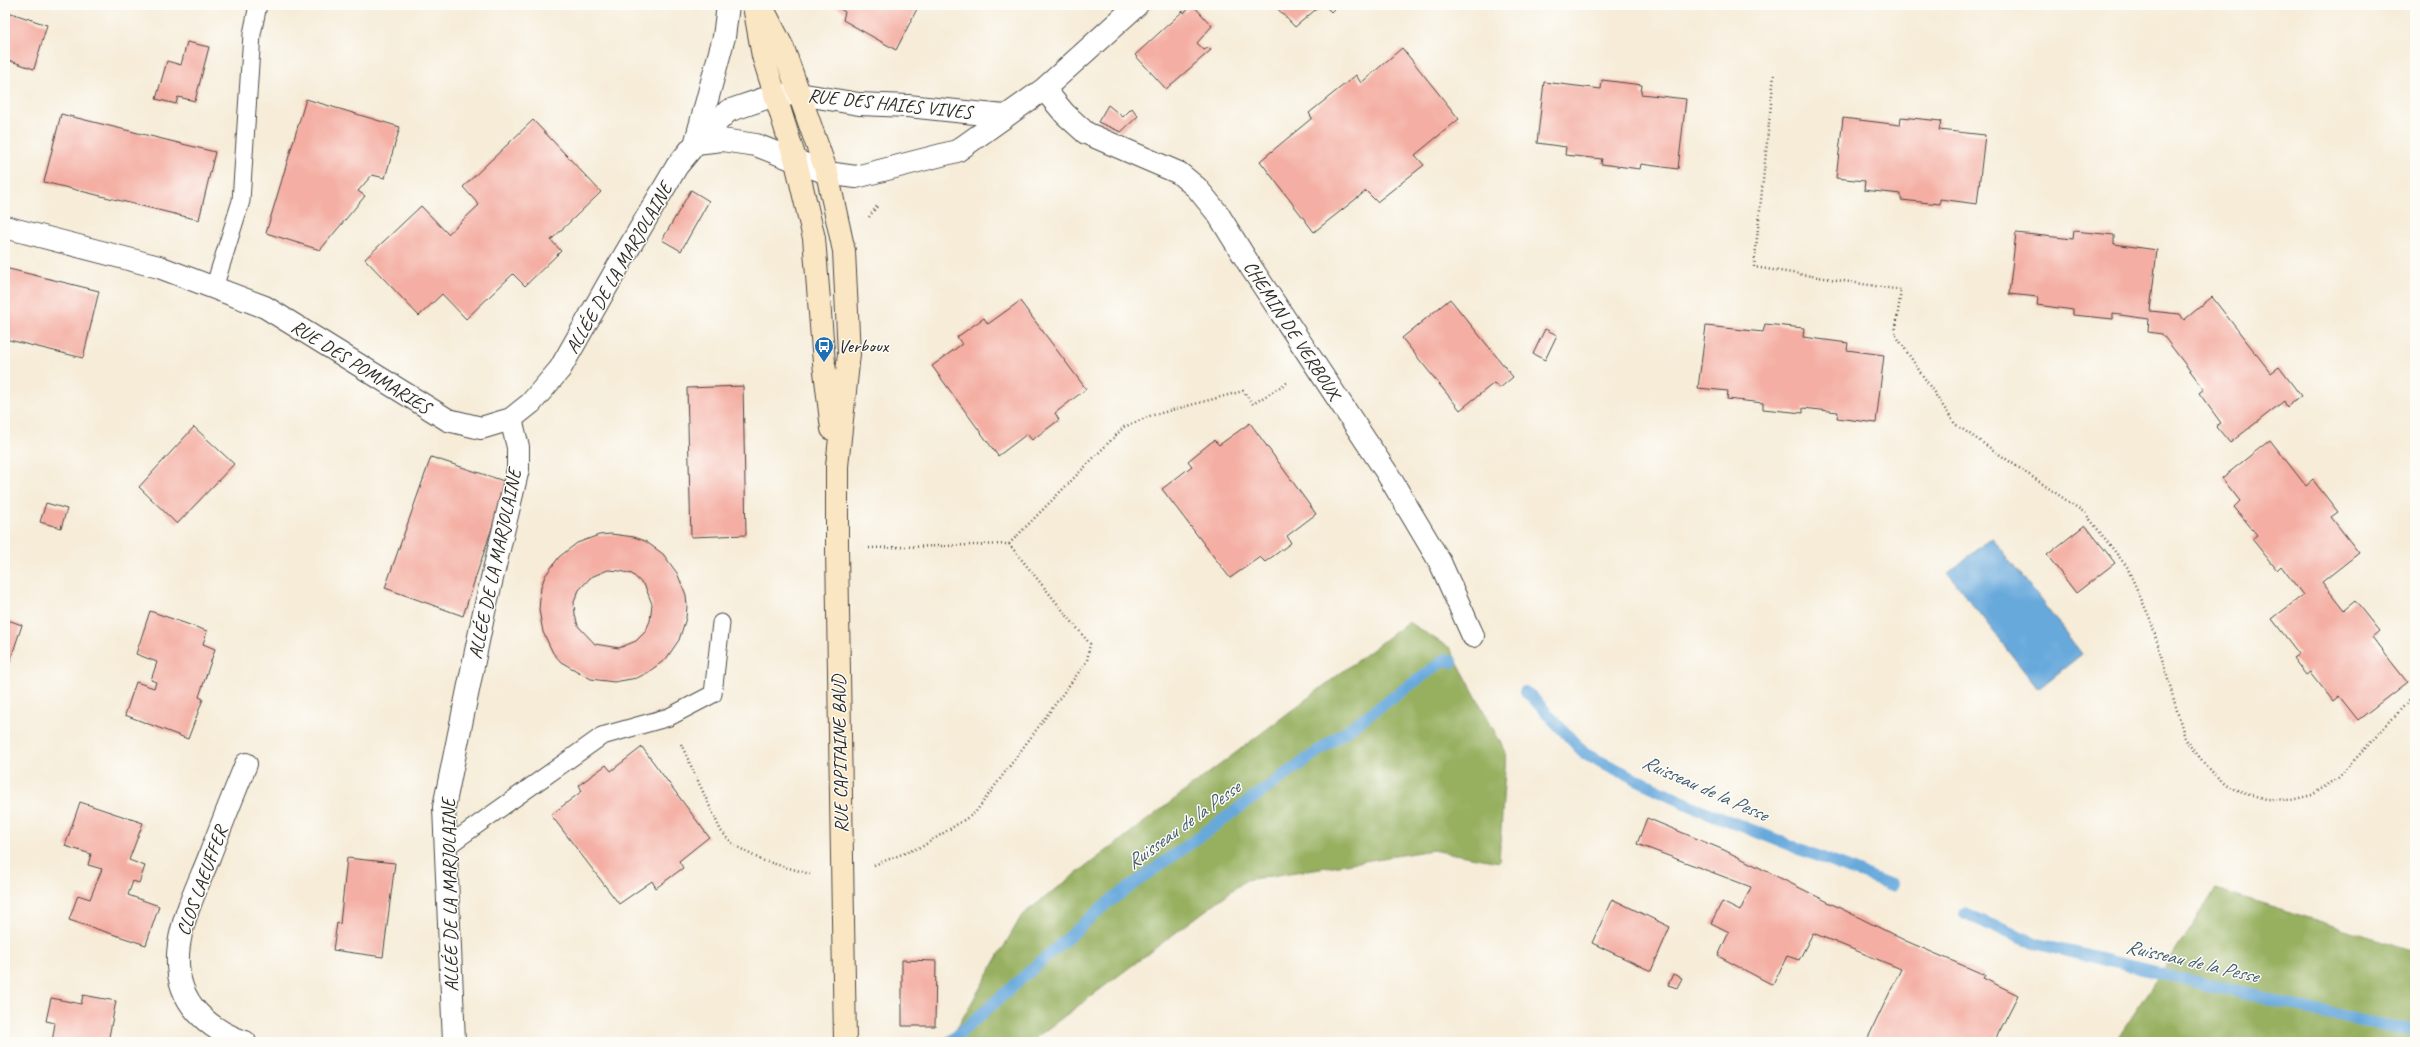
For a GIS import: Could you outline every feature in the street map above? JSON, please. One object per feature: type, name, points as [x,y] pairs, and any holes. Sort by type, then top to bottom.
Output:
[{"type":"main road","name":"RUE CAPITAINE BAUD","points":[[754,5],[763,56],[796,162],[814,238],[824,363],[837,466]]},
{"type":"main road","name":"RUE CAPITAINE BAUD","points":[[761,5],[783,48],[827,173],[844,251],[848,354],[837,466],[837,549],[845,1042]]},
{"type":"street","name":"ALLÉE DE LA MARJOLAINE","points":[[696,142],[724,36],[728,5]]},
{"type":"street","name":"RUE DES HAIES VIVES","points":[[827,173],[856,177],[957,151],[1004,116],[1044,89],[1137,5]]},
{"type":"street","name":"CHEMIN DE VERBOUX","points":[[1044,89],[1064,114],[1086,133],[1179,173],[1197,188],[1218,214],[1387,473],[1440,562],[1474,636]]},
{"type":"street","name":"RUE DES HAIES VIVES","points":[[775,95],[799,94],[859,104],[908,106],[1004,116]]},
{"type":"street","name":"ALLÉE DE LA MARJOLAINE","points":[[454,1042],[444,807],[484,612],[518,469],[518,447],[511,419],[531,403],[560,369],[623,256],[677,166],[696,142],[728,111],[775,95]]},
{"type":"street","points":[[696,142],[722,140],[756,145],[827,173]]},
{"type":"street","name":"RUE DES POMMARIES","points":[[5,227],[159,267],[265,307],[448,420],[481,428],[511,419]]},
{"type":"street","name":"CLOS LAEUFFER","points":[[246,764],[184,919],[178,950],[178,971],[183,990],[192,1006],[217,1029],[231,1038],[246,1042]]},
{"type":"lane","points":[[214,288],[241,201],[252,34],[258,5]]},
{"type":"lane","points":[[446,847],[602,736],[668,717],[713,694],[721,623]]},
{"type":"path","points":[[1774,75],[1754,267],[1901,290],[1895,334],[1955,424],[2085,513],[2127,567],[2151,621],[2185,738],[2210,771],[2231,788],[2265,799],[2291,800],[2312,795],[2338,778],[2415,694]]},
{"type":"path","points":[[837,549],[1009,544],[1124,427],[1150,416],[1243,391],[1253,404],[1315,364]]},
{"type":"path","points":[[668,717],[721,831],[734,845],[747,854],[799,872],[842,874],[886,862],[923,846],[975,813],[1087,661],[1090,644],[1009,544]]},
{"type":"green space","points":[[1408,622],[1450,648],[1506,753],[1499,862],[1432,850],[1246,880],[1030,1042],[949,1042],[1022,915]]},
{"type":"green space","points":[[2216,889],[2415,951],[2415,1042],[2122,1042],[2118,1037]]},
{"type":"water","points":[[1992,537],[2082,654],[2038,689],[1948,573]]},
{"type":"building","points":[[834,5],[919,5],[896,50],[843,20],[845,12]]},
{"type":"building","points":[[1193,5],[1212,26],[1197,43],[1204,50],[1208,48],[1211,50],[1166,89],[1135,55],[1183,11],[1184,13]]},
{"type":"building","points":[[1274,5],[1321,5],[1295,27]]},
{"type":"building","points":[[1324,5],[1338,5],[1331,12]]},
{"type":"building","points":[[5,11],[47,25],[34,69],[5,59]]},
{"type":"building","points":[[187,42],[209,47],[195,101],[178,97],[176,104],[156,99],[167,61],[181,65]]},
{"type":"building","points":[[1402,48],[1459,119],[1415,155],[1424,165],[1377,202],[1366,191],[1314,232],[1260,161],[1312,118],[1309,113],[1356,75],[1361,83]]},
{"type":"building","points":[[1602,80],[1642,85],[1641,94],[1686,99],[1678,169],[1641,164],[1640,169],[1601,164],[1602,159],[1565,155],[1566,147],[1537,143],[1544,82],[1601,89]]},
{"type":"building","points":[[306,99],[400,127],[385,178],[372,175],[358,191],[365,196],[320,250],[266,233]]},
{"type":"building","points":[[1108,105],[1123,117],[1132,108],[1138,116],[1121,132],[1098,122]]},
{"type":"building","points":[[61,114],[215,152],[199,220],[44,182]]},
{"type":"building","points":[[1901,117],[1941,121],[1939,130],[1985,135],[1977,204],[1940,199],[1940,204],[1901,200],[1901,194],[1864,190],[1865,181],[1836,178],[1843,118],[1900,125]]},
{"type":"building","points":[[533,120],[601,192],[551,240],[561,251],[525,286],[513,274],[466,319],[442,294],[419,316],[365,259],[421,206],[448,234],[479,205],[463,187]]},
{"type":"building","points":[[691,190],[709,201],[681,251],[662,240]]},
{"type":"building","points":[[2074,231],[2114,235],[2114,244],[2157,250],[2150,311],[2180,314],[2184,320],[2212,297],[2271,373],[2279,367],[2301,396],[2287,407],[2284,401],[2230,443],[2216,426],[2221,423],[2199,393],[2204,389],[2162,334],[2148,332],[2149,319],[2113,314],[2113,319],[2073,315],[2073,310],[2037,305],[2038,297],[2009,294],[2016,233],[2073,239]]},
{"type":"building","points":[[5,268],[99,291],[83,358],[5,339]]},
{"type":"building","points":[[1450,299],[1513,377],[1500,388],[1494,383],[1460,410],[1402,338]]},
{"type":"building","points":[[1020,301],[1086,389],[1055,413],[1059,420],[1032,440],[1027,434],[998,456],[932,366],[962,344],[957,337],[984,318],[988,324]]},
{"type":"building","points":[[1765,324],[1804,328],[1803,337],[1848,343],[1847,350],[1884,355],[1876,423],[1837,418],[1838,412],[1803,408],[1803,413],[1763,409],[1763,403],[1727,399],[1728,391],[1698,388],[1706,326],[1763,332]]},
{"type":"building","points":[[1545,329],[1557,335],[1545,360],[1533,354]]},
{"type":"building","points":[[743,386],[746,535],[691,537],[687,388]]},
{"type":"building","points":[[1250,423],[1316,514],[1287,536],[1291,543],[1265,562],[1260,557],[1230,578],[1162,489],[1192,466],[1188,461],[1214,440],[1219,445]]},
{"type":"building","points":[[194,427],[234,464],[177,524],[139,487]]},
{"type":"building","points":[[2270,440],[2306,486],[2313,480],[2338,512],[2331,517],[2359,553],[2322,582],[2344,610],[2355,601],[2379,631],[2372,637],[2407,682],[2358,720],[2339,696],[2333,701],[2310,672],[2306,675],[2293,658],[2299,654],[2272,619],[2303,595],[2281,566],[2277,570],[2252,539],[2257,535],[2234,507],[2240,501],[2222,478]]},
{"type":"building","points":[[431,457],[507,482],[463,616],[385,588]]},
{"type":"building","points":[[46,503],[67,509],[61,528],[40,522]]},
{"type":"building","points":[[2085,525],[2115,563],[2076,593],[2047,555]]},
{"type":"building","points":[[611,534],[634,537],[645,541],[663,554],[677,573],[686,595],[686,618],[679,640],[666,659],[647,673],[637,678],[614,682],[591,679],[561,662],[553,653],[543,632],[539,610],[541,587],[545,576],[559,557],[577,543],[599,535]],"holes":[[[608,570],[632,574],[645,586],[652,604],[650,621],[645,632],[636,641],[619,648],[595,644],[578,626],[574,602],[579,590],[591,577]]]},
{"type":"building","points":[[150,611],[207,631],[203,644],[215,649],[199,697],[203,699],[188,739],[125,715],[136,682],[154,688],[156,682],[151,680],[157,662],[136,654]]},
{"type":"building","points":[[5,619],[22,625],[8,667],[5,666]]},
{"type":"building","points":[[642,747],[709,837],[679,861],[683,868],[656,888],[652,881],[619,904],[551,815],[582,791],[579,785],[606,765],[611,771]]},
{"type":"building","points":[[80,802],[143,823],[129,860],[145,866],[139,883],[133,881],[128,895],[159,906],[146,945],[69,920],[78,895],[90,899],[102,869],[88,865],[91,854],[65,846]]},
{"type":"building","points":[[1647,818],[1724,850],[1906,941],[1985,975],[1983,978],[2018,995],[1994,1042],[1866,1042],[1901,969],[1813,933],[1799,960],[1787,956],[1773,985],[1718,956],[1729,932],[1711,923],[1722,902],[1740,911],[1751,887],[1637,844]]},
{"type":"building","points":[[347,858],[395,863],[383,957],[333,950],[337,923],[340,924]]},
{"type":"building","points":[[1612,899],[1670,927],[1651,971],[1592,943]]},
{"type":"building","points":[[902,960],[936,961],[935,1026],[902,1026]]},
{"type":"building","points":[[1673,974],[1682,978],[1677,988],[1668,985]]},
{"type":"building","points":[[83,995],[116,1001],[108,1042],[52,1042],[55,1023],[46,1021],[51,998],[81,1004]]},
{"type":"waterway","name":"Ruisseau de la Pesse","points":[[950,1042],[1106,904],[1446,659],[1452,662]]},
{"type":"waterway","name":"Ruisseau de la Pesse","points":[[1525,692],[1531,696],[1585,754],[1696,808],[1891,885]]},
{"type":"waterway","name":"Ruisseau de la Pesse","points":[[1965,914],[2038,944],[2352,1019],[2415,1031]]},
{"type":"place","name":"Verboux","points":[[824,363]]}]
